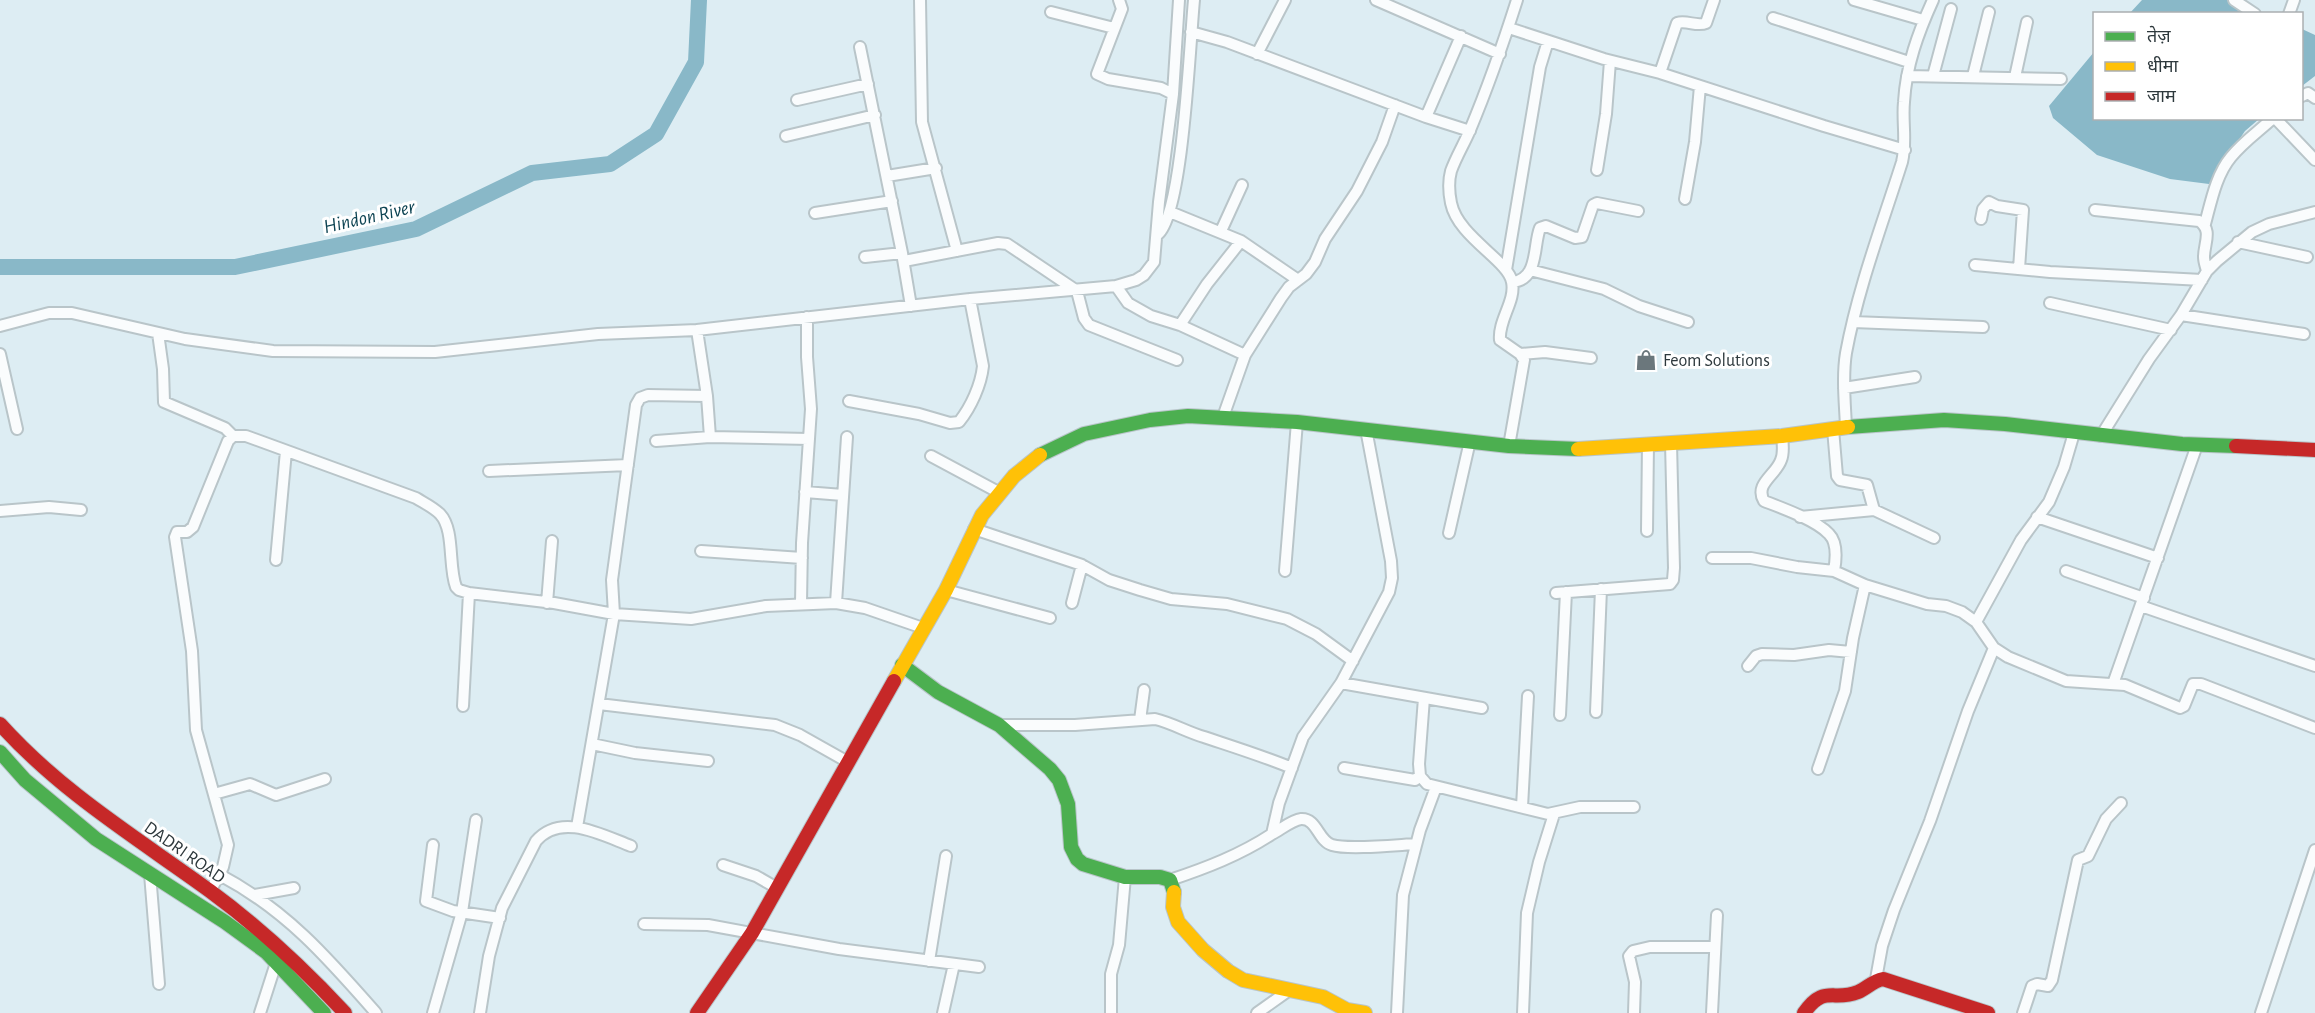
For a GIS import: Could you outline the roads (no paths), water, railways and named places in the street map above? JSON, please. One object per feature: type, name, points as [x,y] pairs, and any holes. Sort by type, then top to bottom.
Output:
[{"type":"street","points":[[920,0],[922,122],[957,251]]},
{"type":"street","points":[[1119,0],[1122,9],[1098,69],[1100,77],[1161,87],[1173,94]]},
{"type":"street","points":[[0,326],[49,313],[72,313],[184,339],[273,351],[435,352],[598,333],[696,330],[807,316],[1116,286],[1136,280],[1150,270],[1156,252],[1159,202],[1173,94],[1179,0]]},
{"type":"street","points":[[1157,234],[1163,230],[1170,212],[1182,139],[1194,0]]},
{"type":"street","points":[[1257,54],[1286,0]]},
{"type":"street","points":[[1376,0],[1500,54]]},
{"type":"street","points":[[1509,446],[1524,360],[1521,354],[1500,340],[1499,332],[1511,295],[1512,282],[1506,270],[1455,216],[1451,204],[1449,181],[1451,171],[1470,131],[1500,54],[1517,0]]},
{"type":"street","points":[[1660,72],[1677,22],[1702,25],[1706,23],[1714,0]]},
{"type":"street","points":[[1854,0],[1923,20]]},
{"type":"street","points":[[1874,510],[1867,485],[1840,480],[1837,476],[1846,355],[1868,269],[1905,150],[1904,107],[1909,62],[1923,20],[1933,0]]},
{"type":"street","points":[[2234,0],[2252,12]]},
{"type":"street","points":[[1933,76],[1951,9]]},
{"type":"street","points":[[1051,12],[1114,28]]},
{"type":"street","points":[[1973,76],[1989,12]]},
{"type":"street","points":[[1773,18],[1909,62]]},
{"type":"street","points":[[2015,77],[2027,22]]},
{"type":"street","points":[[1509,28],[1610,60],[1660,72],[1905,150]]},
{"type":"street","points":[[1191,32],[1470,131]]},
{"type":"street","points":[[1426,117],[1461,36]]},
{"type":"street","points":[[1506,270],[1540,68],[1548,41]]},
{"type":"street","points":[[860,47],[903,256],[911,306]]},
{"type":"street","points":[[1597,170],[1606,114],[1610,60]]},
{"type":"street","points":[[1907,76],[2061,79]]},
{"type":"street","points":[[797,100],[868,84]]},
{"type":"street","points":[[1684,199],[1695,142],[1700,86]]},
{"type":"street","points":[[1223,417],[1245,355],[1281,298],[1315,262],[1325,239],[1357,191],[1382,142],[1395,105]]},
{"type":"street","points":[[786,136],[875,116]]},
{"type":"street","points":[[2204,276],[2207,231],[2205,224],[2217,185],[2229,159],[2247,140],[2272,120]]},
{"type":"street","points":[[2276,120],[2315,160]]},
{"type":"street","points":[[887,176],[936,168]]},
{"type":"street","points":[[1221,231],[1242,185]]},
{"type":"street","points":[[815,213],[892,201]]},
{"type":"street","points":[[1981,219],[1983,209],[1989,202],[1997,206],[2023,210],[2019,269]]},
{"type":"street","points":[[1512,282],[1520,281],[1530,270],[1534,262],[1540,228],[1546,226],[1575,238],[1582,237],[1593,205],[1597,203],[1638,211]]},
{"type":"street","points":[[2095,210],[2199,221],[2205,224]]},
{"type":"street","points":[[1170,212],[1221,231],[1298,280]]},
{"type":"street","points":[[2101,436],[2204,276],[2238,242],[2252,232],[2269,224],[2315,212]]},
{"type":"street","points":[[1180,325],[1207,284],[1241,242]]},
{"type":"street","points":[[2238,242],[2307,257]]},
{"type":"street","points":[[865,257],[903,256],[957,251],[998,243],[1007,244],[1077,291],[1084,318],[1089,325],[1177,360]]},
{"type":"street","points":[[1975,265],[2019,269],[2204,276]]},
{"type":"street","points":[[1530,270],[1604,289],[1639,306],[1688,322]]},
{"type":"street","points":[[1116,286],[1128,303],[1150,316],[1180,325],[1245,355]]},
{"type":"street","points":[[849,401],[919,414],[950,423],[959,422],[982,377],[983,366],[970,299]]},
{"type":"street","points":[[2050,303],[2171,330]]},
{"type":"street","points":[[2181,315],[2304,334]]},
{"type":"street","points":[[801,603],[804,492],[811,409],[807,316]]},
{"type":"street","points":[[1853,322],[1983,327]]},
{"type":"street","points":[[696,330],[707,396],[710,437]]},
{"type":"street","points":[[158,333],[163,369],[164,402],[225,428],[233,436],[246,436],[416,498],[434,508],[442,516],[447,526],[456,587],[469,593],[614,614],[691,619],[766,606],[836,603],[865,608],[923,627]]},
{"type":"street","points":[[1521,354],[1545,352],[1591,358]]},
{"type":"street","points":[[0,354],[17,429]]},
{"type":"street","points":[[1844,388],[1915,377]]},
{"type":"street","points":[[577,827],[614,614],[612,580],[636,405],[640,398],[648,395],[707,396]]},
{"type":"street","points":[[697,1013],[752,933],[902,664],[946,590],[974,529],[1014,476],[1042,453],[1084,434],[1150,420],[1188,416],[1223,417],[1297,422],[1509,446],[1582,449],[1782,436],[1839,428],[1944,420],[2005,424],[2197,445],[2315,450]]},
{"type":"street","points":[[1285,572],[1297,422]]},
{"type":"street","points":[[1272,834],[1279,803],[1303,737],[1341,683],[1389,592],[1392,578],[1391,561],[1366,429]]},
{"type":"street","points":[[1976,622],[2021,540],[2049,502],[2064,467],[2074,433]]},
{"type":"street","points":[[210,892],[220,875],[228,845],[196,730],[192,651],[175,537],[177,532],[187,532],[193,527],[228,441],[233,436]]},
{"type":"street","points":[[1782,436],[1782,459],[1760,491],[1761,497],[1764,501],[1829,533],[1836,553],[1834,571]]},
{"type":"street","points":[[656,441],[710,437],[809,439]]},
{"type":"street","points":[[836,603],[847,437]]},
{"type":"street","points":[[1449,533],[1470,441]]},
{"type":"street","points":[[1560,715],[1561,592],[1664,585],[1670,584],[1673,580],[1671,443]]},
{"type":"street","points":[[1647,531],[1648,444]]},
{"type":"street","points":[[2113,684],[2197,445]]},
{"type":"street","points":[[276,560],[286,451]]},
{"type":"street","points":[[931,456],[1000,493]]},
{"type":"street","points":[[489,471],[628,465]]},
{"type":"street","points":[[804,492],[843,495]]},
{"type":"street","points":[[0,510],[43,507],[81,510]]},
{"type":"street","points":[[1800,517],[1874,510],[1934,538]]},
{"type":"street","points":[[2037,517],[2158,558]]},
{"type":"street","points":[[974,529],[1082,565],[1108,580],[1171,599],[1227,604],[1287,619],[1317,634],[1353,661]]},
{"type":"street","points":[[547,603],[552,540]]},
{"type":"street","points":[[701,551],[802,558]]},
{"type":"street","points":[[1712,558],[1750,558],[1834,571],[1865,585],[1927,604],[1946,606],[1962,612],[1976,622],[1994,648],[2008,657],[2057,678],[2080,683],[2113,684],[2135,688],[2180,708],[2184,706],[2193,684],[2201,684],[2315,728]]},
{"type":"street","points":[[1072,603],[1082,565]]},
{"type":"street","points":[[2066,571],[2142,602],[2315,666]]},
{"type":"street","points":[[1818,769],[1845,691],[1865,585]]},
{"type":"street","points":[[1596,712],[1601,589]]},
{"type":"street","points":[[946,590],[1050,618]]},
{"type":"street","points":[[463,706],[469,593]]},
{"type":"street","points":[[1876,980],[1882,946],[1894,910],[1930,821],[1968,711],[1994,648]]},
{"type":"street","points":[[1748,666],[1756,656],[1762,654],[1794,655],[1829,650],[1851,652]]},
{"type":"street","points":[[902,664],[938,692],[999,724],[1059,780],[1068,804],[1071,847],[1077,859],[1083,864],[1125,877],[1161,877],[1170,880],[1212,866],[1249,849],[1300,819],[1316,826],[1319,835],[1332,845],[1416,844]]},
{"type":"street","points":[[1341,683],[1482,708]]},
{"type":"street","points":[[1140,720],[1144,690]]},
{"type":"street","points":[[1522,807],[1528,696]]},
{"type":"street","points":[[1425,698],[1420,776],[1426,784],[1541,813],[1554,814],[1580,807],[1634,807]]},
{"type":"street","points":[[599,704],[775,725],[800,735],[848,762]]},
{"type":"street","points":[[999,724],[1075,725],[1140,720],[1166,722],[1292,768]]},
{"type":"street","name":"DADRI ROAD","points":[[1,726],[35,762],[272,940],[307,971],[345,1013]]},
{"type":"street","points":[[592,744],[636,753],[708,761]]},
{"type":"street","name":"DADRI ROAD","points":[[0,752],[25,780],[96,839],[225,922],[266,952],[324,1013]]},
{"type":"street","points":[[1344,768],[1415,780],[1420,776]]},
{"type":"street","points":[[214,794],[250,784],[276,795],[325,779]]},
{"type":"street","points":[[1398,1013],[1404,895],[1416,844],[1436,787]]},
{"type":"street","points":[[2023,1013],[2032,986],[2037,984],[2048,986],[2052,980],[2078,860],[2088,856],[2106,819],[2121,803]]},
{"type":"street","points":[[1524,1013],[1527,913],[1539,862],[1554,814]]},
{"type":"street","points":[[434,1013],[462,912],[476,820]]},
{"type":"street","points":[[480,1013],[489,956],[500,918],[536,841],[549,830],[577,827],[632,846]]},
{"type":"street","points":[[433,845],[426,901],[462,912],[500,918]]},
{"type":"street","points":[[2261,1013],[2315,850]]},
{"type":"street","points":[[929,961],[946,856]]},
{"type":"street","points":[[723,865],[756,876],[777,888]]},
{"type":"street","points":[[150,874],[159,984]]},
{"type":"street","points":[[220,875],[255,895],[285,917],[324,954],[376,1013]]},
{"type":"street","points":[[1111,1013],[1112,974],[1119,945],[1125,877]]},
{"type":"street","points":[[1170,880],[1174,890],[1173,907],[1178,922],[1203,950],[1243,980],[1323,997],[1347,1010],[1365,1013]]},
{"type":"street","points":[[255,895],[294,888]]},
{"type":"street","points":[[1712,1013],[1717,915]]},
{"type":"street","points":[[644,924],[708,925],[839,949],[979,967]]},
{"type":"street","points":[[1634,1013],[1635,982],[1629,956],[1633,951],[1650,947],[1715,947]]},
{"type":"street","points":[[260,1013],[276,963]]},
{"type":"street","points":[[943,1013],[954,964]]},
{"type":"street","points":[[1807,1011],[1817,998],[1827,993],[1852,993],[1860,991],[1876,980],[1883,979],[1963,1009],[1988,1013]]},
{"type":"street","points":[[1257,1013],[1288,990]]},
{"type":"water","points":[[2142,0],[2239,0],[2260,12],[2131,12]]},
{"type":"water","points":[[2303,29],[2315,35],[2315,76],[2303,85]]},
{"type":"water","points":[[2093,53],[2093,120],[2258,120],[2245,131],[2209,184],[2170,179],[2097,155],[2053,118],[2049,106]]},
{"type":"waterway","name":"Hindon River","points":[[0,267],[235,267],[416,229],[532,173],[610,164],[656,134],[696,62],[699,0]]},
{"type":"place","name":"Feom Solutions","points":[[1646,360]]}]
